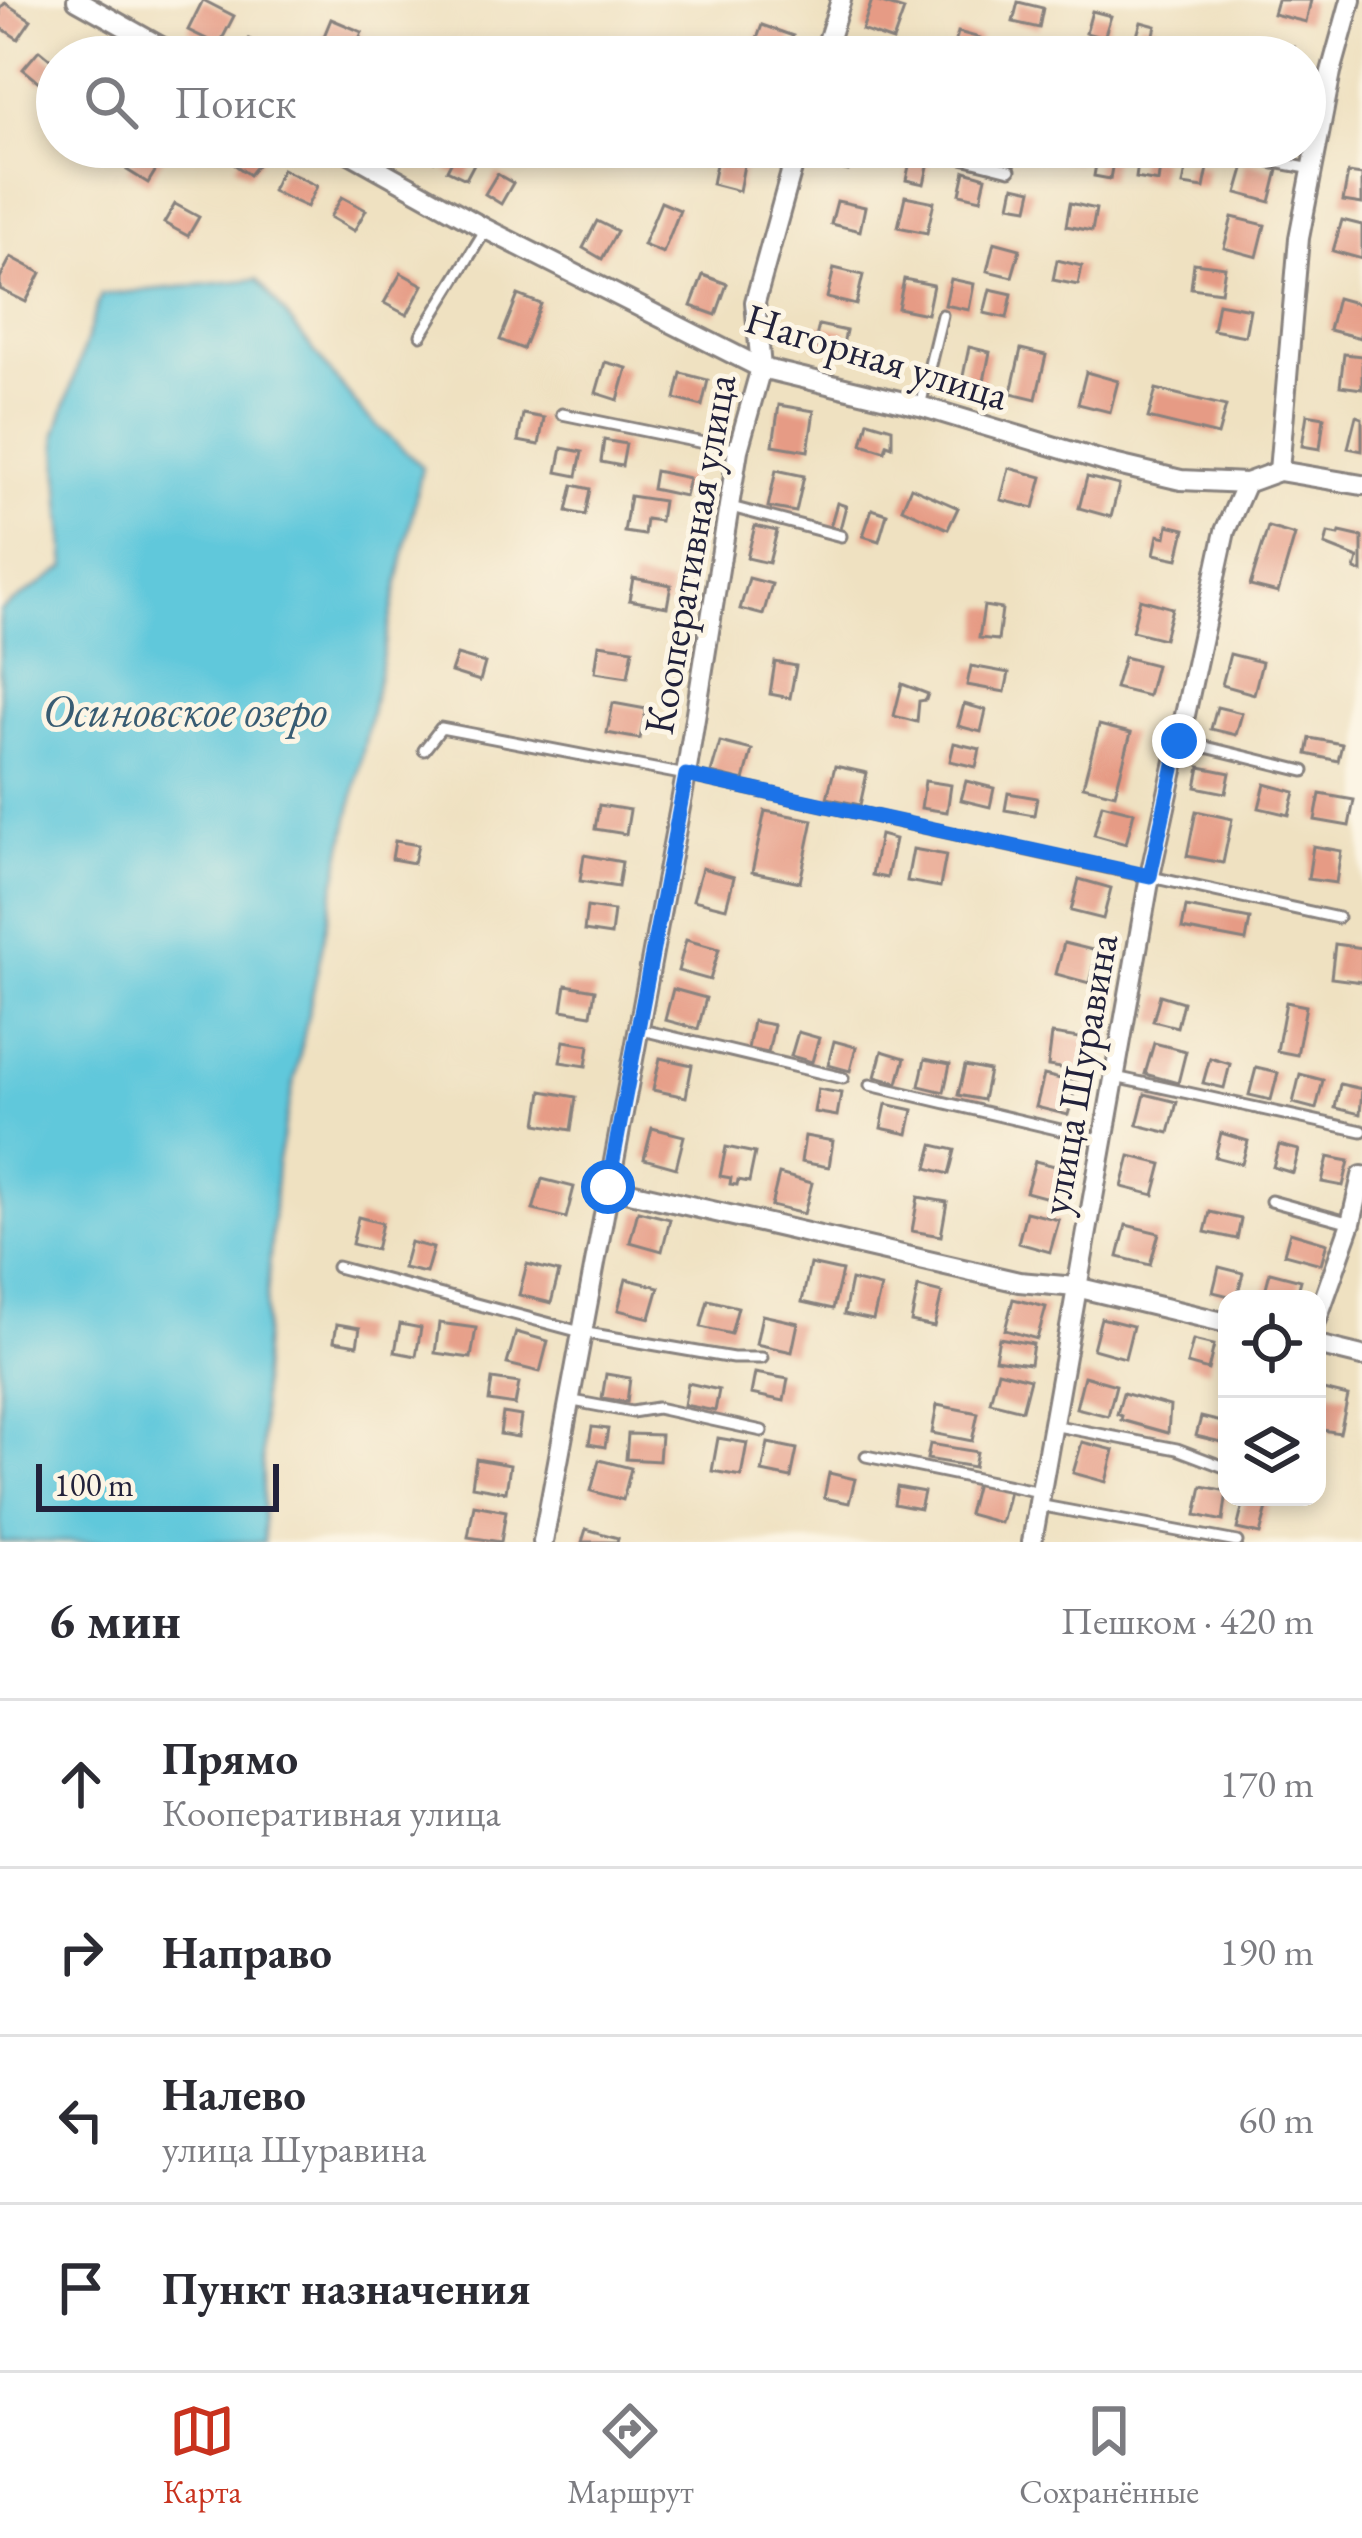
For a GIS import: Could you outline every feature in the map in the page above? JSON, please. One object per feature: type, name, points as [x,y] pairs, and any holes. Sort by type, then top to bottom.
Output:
[{"type":"street","points":[[77,0],[141,36]]},
{"type":"street","points":[[830,36],[841,0]]},
{"type":"street","points":[[1326,69],[1351,0]]},
{"type":"street","name":"Нагорная улица","points":[[376,168],[486,230],[761,368],[920,406],[1181,480],[1246,483],[1279,470]]},
{"type":"street","name":"Кооперативная улица","points":[[544,1542],[686,775],[738,450],[761,368],[755,302],[792,168]]},
{"type":"street","points":[[1313,169],[1299,238],[1279,470],[1362,485]]},
{"type":"street","name":"улица Шуравина","points":[[1031,1542],[1150,876],[1225,532],[1246,483]]},
{"type":"street","points":[[1326,1293],[1362,1176]]},
{"type":"street","points":[[608,1187],[1019,1282],[1076,1287],[1218,1321]]},
{"type":"street","points":[[1326,1347],[1362,1356]]},
{"type":"lane","points":[[1002,168],[1010,170]]},
{"type":"lane","points":[[1307,168],[1313,169]]},
{"type":"lane","points":[[421,335],[486,230]]},
{"type":"lane","points":[[920,406],[942,315]]},
{"type":"lane","points":[[562,414],[738,450]]},
{"type":"lane","points":[[729,506],[841,536]]},
{"type":"lane","points":[[424,750],[441,728],[686,775],[1338,918]]},
{"type":"lane","points":[[1179,741],[1304,771]]},
{"type":"lane","points":[[638,1030],[843,1078]]},
{"type":"lane","points":[[1114,1077],[1362,1131]]},
{"type":"lane","points":[[871,1085],[1102,1140]]},
{"type":"lane","points":[[1271,1201],[1351,1222]]},
{"type":"lane","points":[[337,1267],[580,1332],[733,1358],[762,1358]]},
{"type":"lane","points":[[568,1400],[632,1412],[657,1408],[762,1432]]},
{"type":"lane","points":[[1052,1426],[1177,1449],[1218,1465]]},
{"type":"lane","points":[[866,1456],[1237,1541]]},
{"type":"water","name":"Осиновское озеро","points":[[257,279],[363,413],[422,467],[277,1164],[261,1375],[264,1542],[0,1542],[0,611],[66,567],[56,434],[101,295]]},
{"type":"building","points":[[203,0],[234,16],[224,36],[200,36],[188,30]]},
{"type":"building","points":[[872,0],[904,10],[895,36],[862,30]]},
{"type":"building","points":[[1277,0],[1311,0],[1306,22],[1273,14]]},
{"type":"building","points":[[1018,2],[1043,8],[1039,28],[1013,22]]},
{"type":"building","points":[[5,3],[31,20],[18,39],[0,27]]},
{"type":"building","points":[[1092,11],[1111,16],[1105,36],[1086,33]]},
{"type":"building","points":[[331,19],[362,32],[360,36],[324,36]]},
{"type":"building","points":[[1141,22],[1156,26],[1154,36],[1137,36]]},
{"type":"building","points":[[762,25],[793,36],[758,36]]},
{"type":"building","points":[[36,54],[36,80],[23,69]]},
{"type":"building","points":[[128,168],[157,168],[148,183]]},
{"type":"building","points":[[448,168],[472,168],[466,179]]},
{"type":"building","points":[[715,168],[743,168],[739,191],[712,184]]},
{"type":"building","points":[[909,168],[928,168],[924,184],[906,180]]},
{"type":"building","points":[[1095,168],[1112,168],[1110,179],[1094,176]]},
{"type":"building","points":[[1137,168],[1160,168],[1158,182],[1136,178]]},
{"type":"building","points":[[1186,168],[1208,168],[1204,188],[1183,185]]},
{"type":"building","points":[[1244,168],[1278,170],[1270,202],[1237,193]]},
{"type":"building","points":[[282,169],[317,186],[307,207],[272,191]]},
{"type":"building","points":[[965,171],[986,177],[981,199],[960,194]]},
{"type":"building","points":[[1348,173],[1362,175],[1362,204],[1343,201]]},
{"type":"building","points":[[497,174],[513,183],[501,204],[485,194]]},
{"type":"building","points":[[1014,186],[1032,190],[1028,208],[1010,205]]},
{"type":"building","points":[[905,196],[934,202],[927,233],[898,227]]},
{"type":"building","points":[[342,197],[366,210],[354,231],[330,217]]},
{"type":"building","points":[[837,201],[865,207],[860,231],[831,224]]},
{"type":"building","points":[[661,202],[680,210],[663,253],[643,245]]},
{"type":"building","points":[[1070,203],[1096,209],[1092,231],[1066,226]]},
{"type":"building","points":[[175,204],[199,217],[188,236],[164,223]]},
{"type":"building","points":[[1232,217],[1265,225],[1257,257],[1224,248]]},
{"type":"building","points":[[1342,220],[1362,225],[1362,259],[1333,251]]},
{"type":"building","points":[[597,221],[617,231],[602,259],[583,248]]},
{"type":"building","points":[[994,242],[1020,249],[1012,277],[987,271]]},
{"type":"building","points":[[11,257],[41,273],[26,302],[0,289]]},
{"type":"building","points":[[1057,260],[1082,266],[1078,285],[1053,280]]},
{"type":"building","points":[[1194,263],[1225,267],[1221,292],[1191,288]]},
{"type":"building","points":[[834,268],[863,275],[856,305],[827,298]]},
{"type":"building","points":[[401,273],[423,285],[407,315],[384,303]]},
{"type":"building","points":[[703,275],[727,284],[716,315],[691,306]]},
{"type":"building","points":[[904,279],[933,285],[927,314],[898,308]]},
{"type":"building","points":[[951,279],[974,284],[969,310],[945,305]]},
{"type":"building","points":[[990,289],[1012,294],[1007,318],[984,313]]},
{"type":"building","points":[[518,295],[541,304],[523,349],[500,340]]},
{"type":"building","points":[[1337,298],[1362,305],[1361,338],[1329,330]]},
{"type":"building","points":[[1218,303],[1250,309],[1245,336],[1213,330]]},
{"type":"building","points":[[819,325],[846,331],[841,353],[814,346]]},
{"type":"building","points":[[969,347],[990,352],[983,386],[962,381]]},
{"type":"building","points":[[1021,349],[1046,355],[1036,399],[1011,393]]},
{"type":"building","points":[[1344,354],[1362,356],[1362,389],[1340,386]]},
{"type":"building","points":[[605,362],[627,368],[618,400],[596,393]]},
{"type":"building","points":[[1086,372],[1118,381],[1110,412],[1078,404]]},
{"type":"building","points":[[681,373],[708,380],[702,406],[675,399]]},
{"type":"building","points":[[1156,389],[1226,406],[1218,435],[1148,418]]},
{"type":"building","points":[[779,405],[814,411],[808,451],[773,445]]},
{"type":"building","points":[[523,414],[544,418],[539,445],[518,441]]},
{"type":"building","points":[[1307,414],[1324,417],[1320,449],[1302,446]]},
{"type":"building","points":[[1356,416],[1362,418],[1362,451],[1348,448]]},
{"type":"building","points":[[868,421],[892,428],[892,446],[887,444],[885,451],[862,444]]},
{"type":"building","points":[[604,440],[626,444],[622,466],[601,462]]},
{"type":"building","points":[[562,448],[582,452],[577,476],[557,472]]},
{"type":"building","points":[[1009,468],[1042,477],[1034,508],[1001,500]]},
{"type":"building","points":[[776,470],[804,476],[796,512],[768,507]]},
{"type":"building","points":[[655,471],[689,478],[685,496],[652,489]]},
{"type":"building","points":[[1087,477],[1119,485],[1111,517],[1079,508]]},
{"type":"building","points":[[573,485],[590,489],[585,515],[567,511]]},
{"type":"building","points":[[911,487],[958,508],[948,529],[902,508]]},
{"type":"building","points":[[630,496],[663,501],[660,521],[646,519],[644,535],[624,532]]},
{"type":"building","points":[[837,503],[846,506],[840,529],[830,527]]},
{"type":"building","points":[[872,509],[887,514],[879,541],[863,536]]},
{"type":"building","points":[[1168,525],[1185,529],[1178,559],[1154,554],[1158,535],[1166,537]]},
{"type":"building","points":[[755,526],[777,531],[769,563],[747,558]]},
{"type":"building","points":[[1268,527],[1295,535],[1278,593],[1250,586]]},
{"type":"building","points":[[1328,533],[1362,537],[1362,572],[1355,570],[1358,558],[1325,545]]},
{"type":"building","points":[[633,578],[671,585],[667,607],[629,600]]},
{"type":"building","points":[[749,578],[772,584],[763,615],[740,609]]},
{"type":"building","points":[[1140,599],[1172,608],[1164,639],[1132,631]]},
{"type":"building","points":[[984,606],[1002,609],[998,640],[979,638]]},
{"type":"building","points":[[599,644],[633,649],[628,677],[595,672]]},
{"type":"building","points":[[1230,654],[1262,662],[1254,694],[1222,685]]},
{"type":"building","points":[[457,655],[485,663],[480,681],[451,672]]},
{"type":"building","points":[[1124,657],[1156,665],[1148,696],[1115,688]]},
{"type":"building","points":[[775,662],[796,666],[790,698],[770,694]]},
{"type":"building","points":[[971,666],[1009,673],[1005,692],[967,685]]},
{"type":"building","points":[[902,684],[928,694],[919,701],[917,722],[894,716]]},
{"type":"building","points":[[613,703],[646,709],[640,739],[607,733]]},
{"type":"building","points":[[964,704],[986,710],[981,732],[958,726]]},
{"type":"building","points":[[1217,707],[1242,713],[1236,735],[1211,729]]},
{"type":"building","points":[[1099,725],[1131,733],[1115,794],[1083,786]]},
{"type":"building","points":[[1310,738],[1342,744],[1338,761],[1307,754]]},
{"type":"building","points":[[720,742],[752,750],[744,781],[711,773]]},
{"type":"building","points":[[954,743],[980,749],[976,767],[950,761]]},
{"type":"building","points":[[835,766],[867,773],[860,805],[827,798]]},
{"type":"building","points":[[1200,767],[1230,773],[1226,793],[1196,787]]},
{"type":"building","points":[[925,781],[951,785],[947,812],[921,808]]},
{"type":"building","points":[[966,781],[994,788],[990,807],[961,800]]},
{"type":"building","points":[[1265,784],[1295,792],[1289,815],[1259,808]]},
{"type":"building","points":[[1008,793],[1037,798],[1034,815],[1005,810]]},
{"type":"building","points":[[1320,794],[1354,800],[1349,826],[1315,820]]},
{"type":"building","points":[[1102,804],[1134,812],[1126,844],[1094,835]]},
{"type":"building","points":[[599,805],[630,810],[626,834],[595,829]]},
{"type":"building","points":[[765,811],[813,820],[800,882],[752,872]]},
{"type":"building","points":[[1196,811],[1232,819],[1223,863],[1187,856]]},
{"type":"building","points":[[880,835],[895,839],[887,878],[872,875]]},
{"type":"building","points":[[395,841],[418,845],[414,863],[392,859]]},
{"type":"building","points":[[1313,846],[1341,851],[1336,883],[1308,879]]},
{"type":"building","points":[[913,849],[946,855],[940,887],[907,881]]},
{"type":"building","points":[[584,855],[622,862],[618,887],[580,881]]},
{"type":"building","points":[[702,868],[734,877],[726,908],[693,900]]},
{"type":"building","points":[[1079,879],[1111,888],[1103,919],[1071,911]]},
{"type":"building","points":[[587,907],[614,911],[611,935],[584,931]]},
{"type":"building","points":[[1186,907],[1250,919],[1246,941],[1182,929]]},
{"type":"building","points":[[686,940],[719,949],[710,980],[678,971]]},
{"type":"building","points":[[1064,943],[1097,951],[1089,983],[1056,974]]},
{"type":"building","points":[[1335,944],[1362,948],[1362,982],[1331,978]]},
{"type":"building","points":[[566,985],[595,990],[591,1015],[562,1010]]},
{"type":"building","points":[[673,989],[706,998],[698,1029],[665,1020]]},
{"type":"building","points":[[1160,995],[1183,1002],[1177,1027],[1153,1021]]},
{"type":"building","points":[[1286,1002],[1306,1006],[1297,1055],[1277,1051]]},
{"type":"building","points":[[753,1021],[774,1025],[768,1053],[748,1049]]},
{"type":"building","points":[[798,1032],[819,1038],[812,1062],[791,1056]]},
{"type":"building","points":[[1052,1034],[1086,1039],[1081,1071],[1048,1066]]},
{"type":"building","points":[[564,1041],[589,1045],[586,1066],[560,1062]]},
{"type":"building","points":[[834,1041],[856,1047],[850,1071],[828,1065]]},
{"type":"building","points":[[1154,1043],[1186,1051],[1178,1083],[1145,1074]]},
{"type":"building","points":[[882,1051],[905,1058],[898,1083],[875,1077]]},
{"type":"building","points":[[660,1058],[692,1065],[686,1097],[653,1090]]},
{"type":"building","points":[[1210,1058],[1230,1064],[1224,1088],[1203,1083]]},
{"type":"building","points":[[925,1059],[950,1064],[944,1092],[919,1086]]},
{"type":"building","points":[[965,1066],[989,1071],[983,1100],[958,1095]]},
{"type":"building","points":[[1256,1068],[1278,1073],[1271,1100],[1249,1095]]},
{"type":"building","points":[[1300,1074],[1323,1080],[1316,1109],[1293,1103]]},
{"type":"building","points":[[1044,1075],[1077,1083],[1068,1115],[1036,1107]]},
{"type":"building","points":[[1340,1084],[1362,1089],[1360,1114],[1335,1108]]},
{"type":"building","points":[[818,1089],[841,1093],[837,1116],[814,1112]]},
{"type":"building","points":[[542,1091],[576,1097],[571,1130],[537,1124]]},
{"type":"building","points":[[1145,1094],[1177,1102],[1169,1133],[1137,1125]]},
{"type":"building","points":[[886,1104],[913,1110],[908,1134],[881,1128]]},
{"type":"building","points":[[652,1128],[684,1136],[676,1168],[644,1159]]},
{"type":"building","points":[[1221,1133],[1248,1141],[1242,1164],[1215,1157]]},
{"type":"building","points":[[805,1136],[833,1141],[829,1167],[801,1162]]},
{"type":"building","points":[[933,1145],[955,1150],[949,1174],[927,1168]]},
{"type":"building","points":[[1279,1145],[1299,1150],[1293,1173],[1273,1167]]},
{"type":"building","points":[[726,1147],[755,1153],[749,1182],[730,1184],[731,1178],[720,1176]]},
{"type":"building","points":[[1130,1156],[1162,1164],[1154,1195],[1122,1187]]},
{"type":"building","points":[[1328,1157],[1349,1161],[1343,1186],[1322,1182]]},
{"type":"building","points":[[1035,1161],[1067,1169],[1059,1201],[1026,1192]]},
{"type":"building","points":[[779,1174],[812,1183],[804,1214],[771,1206]]},
{"type":"building","points":[[542,1179],[574,1187],[566,1218],[533,1210]]},
{"type":"building","points":[[918,1197],[947,1202],[941,1236],[912,1231]]},
{"type":"building","points":[[638,1211],[670,1219],[662,1251],[630,1242]]},
{"type":"building","points":[[1026,1212],[1059,1220],[1050,1252],[1018,1243]]},
{"type":"building","points":[[1210,1212],[1241,1219],[1237,1239],[1205,1232]]},
{"type":"building","points":[[358,1217],[382,1223],[376,1250],[352,1244]]},
{"type":"building","points":[[1126,1225],[1159,1233],[1150,1265],[1118,1257]]},
{"type":"building","points":[[1290,1232],[1327,1243],[1321,1264],[1284,1254]]},
{"type":"building","points":[[410,1242],[433,1248],[426,1273],[403,1268]]},
{"type":"building","points":[[527,1264],[559,1272],[551,1303],[519,1295]]},
{"type":"building","points":[[810,1264],[842,1271],[833,1309],[802,1302]]},
{"type":"building","points":[[1219,1267],[1243,1273],[1239,1290],[1213,1292]]},
{"type":"building","points":[[1270,1272],[1301,1280],[1298,1290],[1265,1290]]},
{"type":"building","points":[[626,1279],[659,1287],[650,1318],[618,1310]]},
{"type":"building","points":[[851,1280],[881,1287],[873,1320],[844,1314]]},
{"type":"building","points":[[918,1287],[942,1293],[934,1327],[911,1322]]},
{"type":"building","points":[[1013,1299],[1046,1307],[1037,1339],[1005,1330]]},
{"type":"building","points":[[708,1300],[738,1307],[731,1334],[701,1327]]},
{"type":"building","points":[[762,1315],[798,1323],[792,1352],[756,1344]]},
{"type":"building","points":[[1101,1318],[1133,1326],[1125,1358],[1093,1349]]},
{"type":"building","points":[[439,1323],[476,1328],[471,1358],[435,1353]]},
{"type":"building","points":[[337,1324],[360,1328],[357,1345],[334,1341]]},
{"type":"building","points":[[400,1324],[421,1328],[416,1356],[395,1352]]},
{"type":"building","points":[[516,1332],[548,1341],[540,1372],[507,1364]]},
{"type":"building","points":[[999,1338],[1033,1344],[1030,1364],[995,1359]]},
{"type":"building","points":[[1193,1340],[1214,1345],[1208,1370],[1187,1364]]},
{"type":"building","points":[[998,1371],[1030,1379],[1022,1410],[990,1402]]},
{"type":"building","points":[[755,1373],[788,1379],[784,1401],[751,1394]]},
{"type":"building","points":[[606,1374],[630,1378],[627,1402],[602,1398]]},
{"type":"building","points":[[1084,1376],[1116,1385],[1108,1416],[1076,1408]]},
{"type":"building","points":[[492,1379],[519,1383],[515,1405],[489,1401]]},
{"type":"building","points":[[688,1383],[719,1390],[715,1411],[684,1405]]},
{"type":"building","points":[[1326,1391],[1348,1396],[1340,1433],[1326,1431]]},
{"type":"building","points":[[1123,1393],[1170,1406],[1168,1433],[1121,1420],[1117,1414]]},
{"type":"building","points":[[937,1405],[978,1413],[972,1441],[932,1433]]},
{"type":"building","points":[[503,1413],[521,1416],[518,1437],[500,1434]]},
{"type":"building","points":[[1201,1417],[1218,1421],[1218,1441],[1196,1436]]},
{"type":"building","points":[[592,1427],[608,1429],[605,1447],[589,1444]]},
{"type":"building","points":[[628,1434],[661,1435],[659,1461],[626,1459]]},
{"type":"building","points":[[718,1438],[747,1443],[741,1476],[712,1471]]},
{"type":"building","points":[[1082,1442],[1114,1450],[1106,1482],[1073,1473]]},
{"type":"building","points":[[768,1443],[797,1449],[791,1478],[762,1472]]},
{"type":"building","points":[[930,1444],[977,1452],[974,1467],[927,1459]]},
{"type":"building","points":[[476,1459],[510,1465],[506,1492],[472,1486]]},
{"type":"building","points":[[599,1460],[631,1468],[623,1500],[591,1491]]},
{"type":"building","points":[[829,1473],[855,1479],[849,1503],[824,1498]]},
{"type":"building","points":[[976,1483],[1009,1491],[1001,1523],[968,1514]]},
{"type":"building","points":[[1202,1486],[1218,1489],[1218,1506],[1225,1506],[1223,1521],[1196,1515]]},
{"type":"building","points":[[897,1487],[924,1492],[920,1509],[894,1504]]},
{"type":"building","points":[[474,1505],[506,1511],[501,1542],[468,1537]]},
{"type":"building","points":[[1243,1506],[1268,1506],[1260,1534],[1237,1529]]},
{"type":"building","points":[[586,1529],[618,1538],[617,1542],[582,1542]]},
{"type":"route","points":[[608,1187],[686,775],[1150,876],[1179,741]]}]
